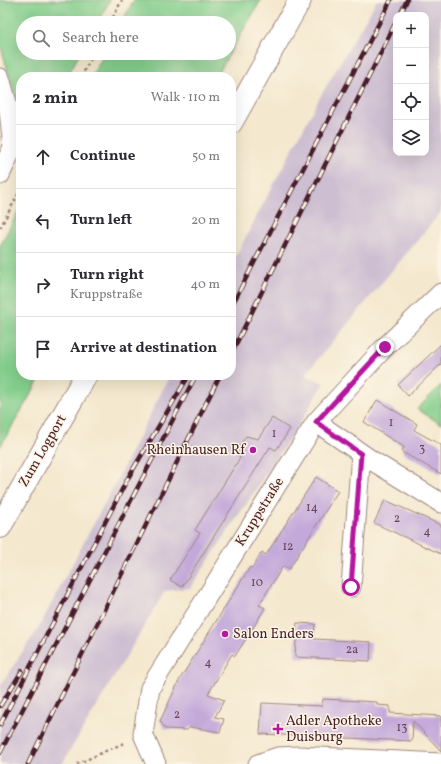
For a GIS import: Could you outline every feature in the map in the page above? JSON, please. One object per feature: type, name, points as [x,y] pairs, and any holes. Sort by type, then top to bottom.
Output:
[{"type":"main road","points":[[236,114],[300,0]]},
{"type":"main road","name":"Zum Logport","points":[[0,526],[83,380]]},
{"type":"street","points":[[0,78],[9,110],[13,147],[0,174]]},
{"type":"street","name":"Kruppstraße","points":[[143,734],[150,688],[316,422],[385,347],[441,293]]},
{"type":"street","points":[[316,422],[361,454],[441,503]]},
{"type":"street","points":[[351,587],[361,454]]},
{"type":"street","points":[[143,734],[156,764]]},
{"type":"street","points":[[258,764],[278,757],[298,756],[406,763],[441,763]]},
{"type":"path","points":[[114,16],[122,0]]},
{"type":"path","points":[[84,72],[90,60]]},
{"type":"path","points":[[0,228],[16,198]]},
{"type":"path","points":[[77,764],[143,734]]},
{"type":"shaded area","points":[[377,0],[441,0],[441,212],[305,375],[324,383],[298,426],[190,588],[165,591],[62,764],[0,764],[0,686],[39,627],[119,476],[167,380],[236,380],[236,256],[320,97]]},
{"type":"green space","points":[[0,0],[110,0],[101,16],[16,16],[16,60],[76,60],[70,72],[16,72],[16,98],[0,44]]},
{"type":"green space","points":[[134,0],[261,0],[236,43],[236,16],[125,16]]},
{"type":"green space","points":[[101,60],[226,60],[219,72],[94,72]]},
{"type":"green space","points":[[16,216],[16,380],[39,380],[0,447],[0,246]]},
{"type":"green space","points":[[441,385],[441,424],[417,409]]},
{"type":"building","points":[[441,344],[441,364],[408,396],[398,385]]},
{"type":"building","points":[[377,400],[417,424],[414,430],[441,445],[441,474],[402,452],[404,447],[364,422]]},
{"type":"building","points":[[272,418],[290,429],[276,450],[270,447],[182,587],[170,580],[200,533],[195,530],[240,458],[236,452],[246,436],[258,439]]},
{"type":"building","points":[[316,477],[338,491],[289,569],[283,566],[259,605],[265,608],[235,656],[232,654],[208,694],[224,700],[215,717],[224,719],[220,732],[190,727],[187,730],[165,729],[160,721],[180,679],[250,567],[252,568],[262,552],[266,555]]},
{"type":"building","points":[[385,500],[441,525],[441,554],[374,523]]},
{"type":"building","points":[[297,623],[315,624],[314,639],[371,642],[370,661],[295,657]]},
{"type":"building","points":[[323,699],[377,702],[377,705],[390,706],[390,713],[441,716],[441,751],[413,721],[412,741],[260,734],[262,703],[322,706]]},
{"type":"railway","points":[[236,297],[391,0]]},
{"type":"railway","points":[[401,12],[407,0]]},
{"type":"railway","points":[[236,344],[393,28]]},
{"type":"railway","points":[[0,725],[128,478],[186,380]]},
{"type":"railway","points":[[0,753],[193,380]]},
{"type":"railway","points":[[28,764],[218,380]]},
{"type":"railway","points":[[0,706],[22,671]]},
{"type":"place","name":"Rheinhausen Rf","points":[[253,450]]},
{"type":"place","name":"Salon Enders","points":[[225,634]]},
{"type":"place","name":"Adler Apotheke Duisburg","points":[[278,729]]},
{"type":"route","points":[[351,587],[361,454],[316,422],[385,347]]}]
